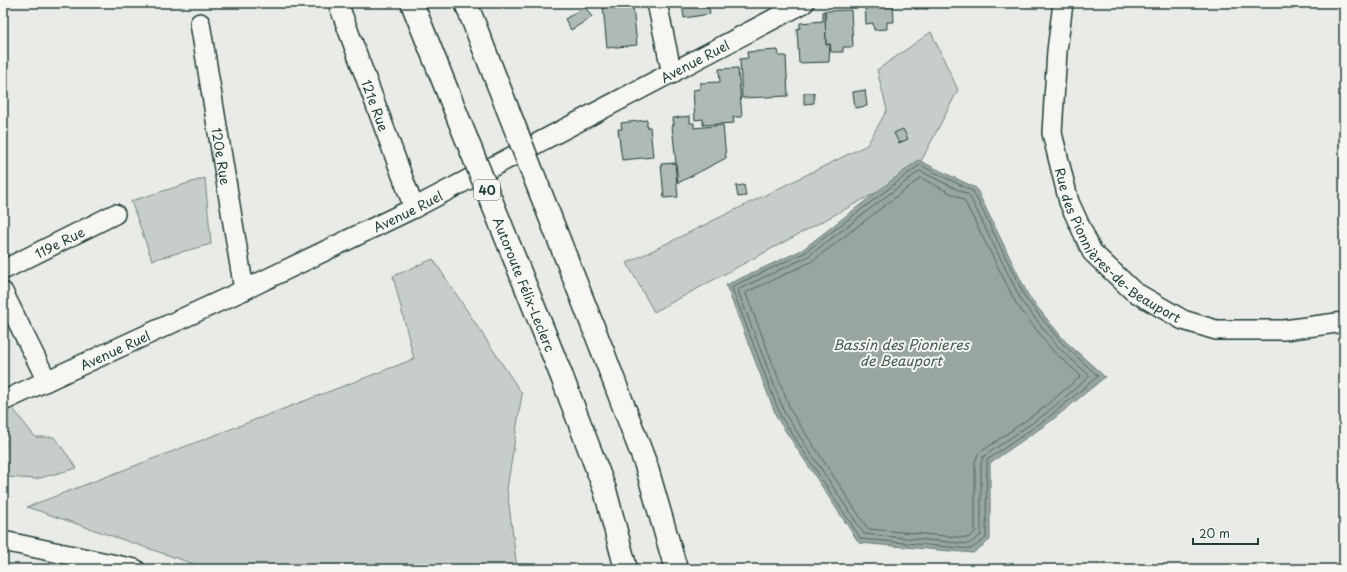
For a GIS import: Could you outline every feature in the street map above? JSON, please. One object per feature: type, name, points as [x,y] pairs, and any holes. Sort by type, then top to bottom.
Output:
[{"type":"highway","name":"Autoroute Félix-Leclerc","points":[[412,3],[606,490],[626,569]]},
{"type":"highway","points":[[466,3],[646,465],[676,569]]},
{"type":"street","name":"121e Rue","points":[[338,3],[414,208]]},
{"type":"street","points":[[658,3],[672,74]]},
{"type":"street","name":"Avenue Ruel","points":[[3,401],[244,290],[414,208],[672,74],[804,3]]},
{"type":"street","name":"Rue des Pionnières-de-Beauport","points":[[1063,3],[1057,51],[1052,133],[1068,202],[1092,252],[1133,291],[1183,320],[1216,330],[1284,330],[1344,322]]},
{"type":"street","name":"120e Rue","points":[[200,24],[244,290]]},
{"type":"street","name":"119e Rue","points":[[3,270],[115,214]]},
{"type":"street","points":[[3,292],[47,381]]},
{"type":"street","points":[[3,541],[135,569]]},
{"type":"shaded area","points":[[931,32],[958,90],[916,171],[654,312],[627,263],[867,145],[887,110],[877,70]]},
{"type":"shaded area","points":[[205,178],[211,244],[152,260],[131,201]]},
{"type":"shaded area","points":[[433,259],[522,394],[507,489],[517,569],[198,569],[197,565],[27,507],[414,359],[393,276]]},
{"type":"shaded area","points":[[11,406],[35,437],[54,437],[77,468],[36,479],[6,477],[2,460],[6,444],[3,439],[3,414]]},
{"type":"water","name":"Bassin des Pionieres de Beauport","points":[[918,160],[976,188],[1029,297],[1065,341],[1105,377],[1051,421],[990,463],[990,540],[973,553],[859,543],[777,418],[726,285],[802,250]]},
{"type":"building","points":[[610,3],[626,3],[627,8],[633,7],[637,45],[607,48],[603,6],[610,6]]},
{"type":"building","points":[[682,3],[708,3],[710,14],[684,18]]},
{"type":"building","points":[[865,3],[893,3],[894,22],[887,22],[887,29],[874,30],[873,23],[866,24]]},
{"type":"building","points":[[914,3],[928,3],[928,9],[914,9]]},
{"type":"building","points":[[585,7],[592,17],[571,30],[565,19]]},
{"type":"building","points":[[851,10],[853,47],[843,47],[843,52],[831,52],[830,44],[826,45],[825,11]]},
{"type":"building","points":[[823,11],[825,11],[826,45],[830,44],[829,62],[799,63],[797,29],[800,28],[800,23],[823,21]]},
{"type":"building","points":[[778,50],[779,56],[786,56],[788,96],[742,98],[740,59],[748,58],[747,52]]},
{"type":"building","points":[[738,68],[742,117],[733,117],[734,123],[703,125],[703,119],[695,120],[693,90],[700,89],[700,83],[720,82],[719,69]]},
{"type":"building","points":[[865,90],[867,106],[855,108],[853,92]]},
{"type":"building","points":[[804,93],[814,93],[814,103],[804,104]]},
{"type":"building","points":[[690,116],[690,123],[694,123],[694,128],[723,125],[726,158],[678,183],[672,125],[674,125],[673,118]]},
{"type":"building","points":[[647,120],[647,127],[650,127],[653,157],[622,160],[618,129],[622,129],[621,123]]},
{"type":"building","points":[[903,129],[908,139],[899,143],[894,133]]},
{"type":"building","points":[[675,163],[678,197],[664,198],[661,164]]},
{"type":"building","points":[[744,185],[746,196],[738,197],[736,186]]}]
